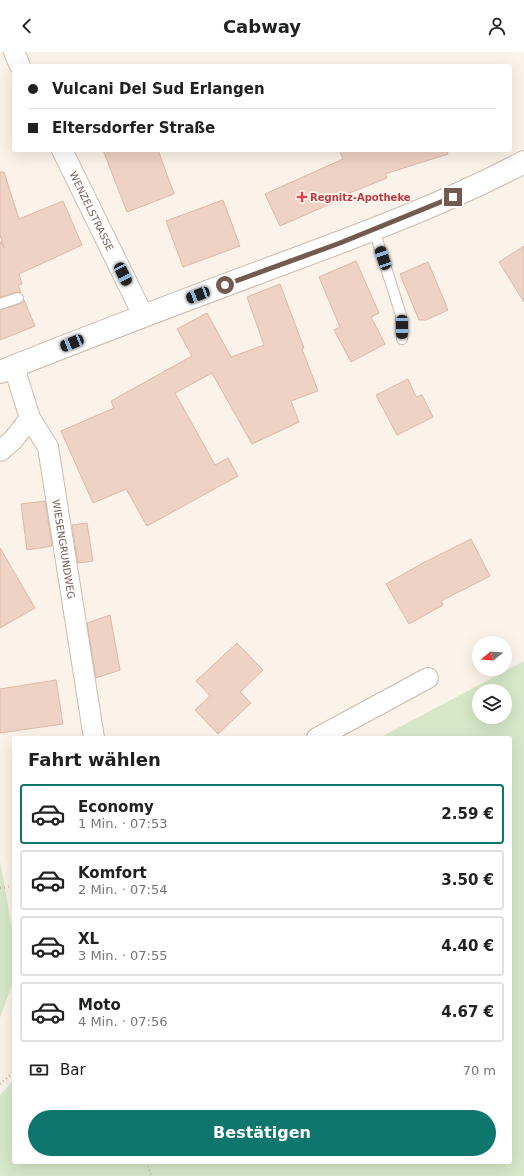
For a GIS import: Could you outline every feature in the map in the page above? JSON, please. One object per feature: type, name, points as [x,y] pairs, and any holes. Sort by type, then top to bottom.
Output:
[{"type":"street","points":[[14,52],[19,64]]},
{"type":"street","name":"WENZELSTRASSE","points":[[63,152],[144,315]]},
{"type":"street","points":[[7,370],[144,315],[374,230],[453,197],[524,162]]},
{"type":"street","name":"WIESENGRUNDWEG","points":[[7,370],[30,418],[48,447],[94,736]]},
{"type":"street","points":[[0,451],[13,440],[30,418]]},
{"type":"street","points":[[321,736],[428,678]]},
{"type":"lane","points":[[374,230],[401,315],[402,340]]},
{"type":"lane","points":[[0,304],[18,298]]},
{"type":"path","points":[[0,888],[12,886]]},
{"type":"path","points":[[0,1084],[12,1074]]},
{"type":"path","points":[[147,1164],[150,1176]]},
{"type":"green space","points":[[524,661],[524,1176],[0,1176],[0,1095],[12,1082],[12,1164],[512,1164],[512,736],[383,736],[472,689],[472,724],[512,724],[512,684],[481,684],[496,676],[512,676],[512,667]]},
{"type":"green space","points":[[0,861],[12,928],[12,985],[0,1018]]},
{"type":"building","points":[[104,152],[159,152],[174,194],[127,212]]},
{"type":"building","points":[[340,152],[448,152],[448,154],[385,174],[387,178],[337,198],[339,200],[280,226],[265,194],[343,159]]},
{"type":"building","points":[[0,172],[4,172],[19,219],[63,201],[82,245],[19,274],[22,284],[18,285],[21,293],[16,292],[0,297],[0,242],[4,248],[0,235]]},
{"type":"building","points":[[223,200],[240,246],[183,267],[166,221]]},
{"type":"building","points":[[524,246],[524,302],[499,262]]},
{"type":"building","points":[[356,261],[379,313],[371,317],[385,344],[351,362],[334,330],[340,327],[319,277]]},
{"type":"building","points":[[428,262],[448,310],[426,320],[419,320],[400,274]]},
{"type":"building","points":[[280,284],[318,391],[291,401],[299,422],[252,444],[212,373],[175,393],[215,465],[228,458],[238,476],[147,526],[126,489],[93,503],[61,431],[114,408],[111,401],[192,356],[177,329],[207,313],[231,357],[264,345],[247,297]]},
{"type":"building","points":[[24,300],[35,326],[0,340],[0,310],[20,304]]},
{"type":"building","points":[[408,379],[416,397],[422,395],[433,417],[397,435],[376,395]]},
{"type":"building","points":[[45,501],[52,546],[27,550],[21,504]]},
{"type":"building","points":[[87,523],[93,561],[78,563],[72,525]]},
{"type":"building","points":[[471,539],[490,576],[441,601],[443,605],[409,624],[386,584],[421,564]]},
{"type":"building","points":[[0,548],[35,608],[0,628]]},
{"type":"building","points":[[110,615],[120,670],[96,678],[87,623]]},
{"type":"building","points":[[237,643],[263,670],[240,692],[251,703],[218,734],[195,710],[210,696],[196,681]]},
{"type":"building","points":[[56,680],[63,724],[0,733],[0,689]]},
{"type":"place","name":"Regnitz-Apotheke","points":[[302,197]]},
{"type":"route","points":[[225,285],[374,230],[453,197]]}]
